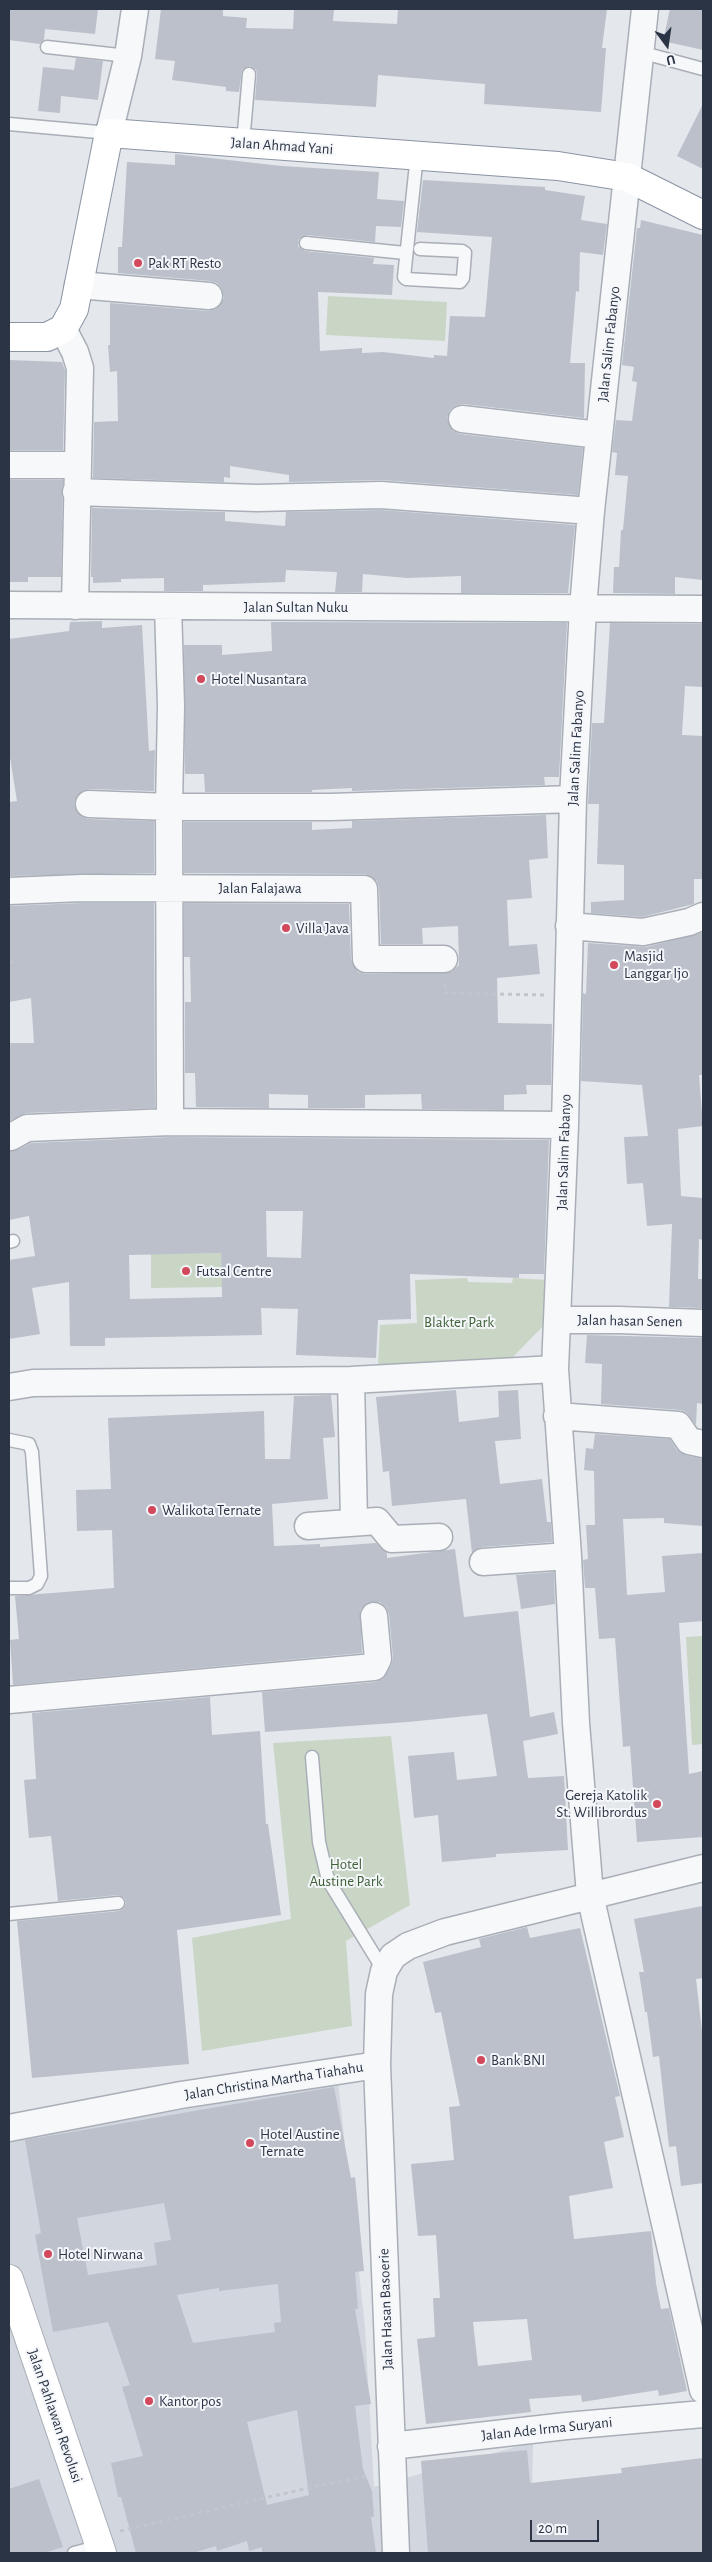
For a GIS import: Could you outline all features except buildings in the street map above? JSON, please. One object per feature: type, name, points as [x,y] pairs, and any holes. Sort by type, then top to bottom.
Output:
[{"type":"main road","name":"Jalan Ahmad Yani","points":[[109,133],[558,166],[627,177],[703,215]]},
{"type":"main road","points":[[9,337],[47,337],[63,329],[74,309],[109,133]]},
{"type":"main road","name":"Jalan Pahlawan Revolusi","points":[[9,2279],[99,2545]]},
{"type":"street","points":[[109,133],[128,56],[135,9]]},
{"type":"street","name":"Jalan Salim Fabanyo","points":[[645,9],[591,511],[583,608],[573,799],[565,1125],[555,1369],[568,1556],[576,1723],[590,1895],[703,2390]]},
{"type":"street","points":[[78,285],[209,296]]},
{"type":"street","points":[[63,329],[75,352],[80,368],[75,606]]},
{"type":"street","points":[[462,420],[599,435]]},
{"type":"street","points":[[9,465],[77,465]]},
{"type":"street","points":[[76,492],[292,498],[381,496],[591,511]]},
{"type":"street","name":"Jalan Sultan Nuku","points":[[9,605],[703,610]]},
{"type":"street","points":[[168,606],[171,706],[169,807],[170,1122]]},
{"type":"street","points":[[88,804],[169,807],[331,807],[573,799]]},
{"type":"street","name":"Jalan Falajawa","points":[[9,890],[169,887],[364,889],[366,959],[444,959]]},
{"type":"street","points":[[569,926],[643,932],[689,922],[703,916]]},
{"type":"street","points":[[11,1137],[27,1128],[170,1122],[565,1125]]},
{"type":"street","name":"Jalan hasan Senen","points":[[557,1320],[703,1323]]},
{"type":"street","points":[[9,1387],[33,1383],[351,1380],[555,1369]]},
{"type":"street","points":[[351,1380],[354,1522]]},
{"type":"street","points":[[557,1416],[678,1425],[689,1441],[703,1444]]},
{"type":"street","points":[[308,1526],[377,1520],[392,1539],[439,1537]]},
{"type":"street","points":[[483,1562],[568,1556]]},
{"type":"street","points":[[9,1700],[374,1667],[378,1659],[374,1616]]},
{"type":"street","name":"Jalan Christina Martha Tiahahu","points":[[9,2128],[181,2095],[377,2065],[379,1994],[384,1971],[393,1956],[408,1946],[445,1932],[703,1868]]},
{"type":"street","name":"Jalan Hasan Basoerie","points":[[377,2065],[396,2553]]},
{"type":"street","name":"Jalan Ade Irma Suryani","points":[[391,2446],[566,2426],[703,2414]]},
{"type":"lane","points":[[47,47],[128,56]]},
{"type":"lane","points":[[640,52],[703,69]]},
{"type":"lane","points":[[243,143],[249,74]]},
{"type":"lane","points":[[9,124],[109,133]]},
{"type":"lane","points":[[417,155],[404,273],[406,279],[460,282],[466,256],[462,251],[420,250]]},
{"type":"lane","points":[[306,243],[406,253]]},
{"type":"lane","points":[[9,1440],[29,1444],[32,1452],[41,1576],[37,1584],[29,1588],[9,1588]]},
{"type":"lane","points":[[312,1757],[319,1842],[328,1880],[384,1971]]},
{"type":"lane","points":[[9,1914],[118,1903]]},
{"type":"lane","points":[[74,2553],[99,2545]]},
{"type":"path","points":[[444,959],[445,992],[568,995]]},
{"type":"path","points":[[9,963],[16,962]]},
{"type":"path","points":[[99,2545],[317,2486],[392,2472]]},
{"type":"shaded area","points":[[338,2082],[365,2327],[374,2487],[533,2442],[531,2553],[9,2553],[9,2141]]},
{"type":"green space","points":[[328,296],[447,302],[445,341],[326,335]]},
{"type":"green space","name":"Futsal Centre","points":[[221,1253],[222,1287],[151,1288],[151,1254]]},
{"type":"green space","name":"Blakter Park","points":[[467,1278],[468,1282],[512,1283],[513,1278],[549,1280],[548,1321],[510,1360],[378,1368],[380,1325],[417,1323],[415,1280]]},
{"type":"green space","points":[[703,1636],[703,1744],[692,1745],[686,1637]]},
{"type":"green space","name":"Hotel Austine Park","points":[[391,1736],[410,1905],[346,1941],[352,2026],[202,2051],[192,1938],[291,1919],[273,1743]]},
{"type":"place","name":"Pak RT Resto","points":[[138,263]]},
{"type":"place","name":"Hotel Nusantara","points":[[201,679]]},
{"type":"place","name":"Villa Java","points":[[286,928]]},
{"type":"place","name":"Masjid Langgar Ijo","points":[[614,965]]},
{"type":"place","name":"Futsal Centre","points":[[186,1271]]},
{"type":"place","name":"Walikota Ternate","points":[[152,1510]]},
{"type":"place","name":"Gereja Katolik St. Willibrordus","points":[[657,1804]]},
{"type":"place","name":"Bank BNI","points":[[481,2060]]},
{"type":"place","name":"Hotel Austine Ternate","points":[[250,2143]]},
{"type":"place","name":"Hotel Nirwana","points":[[48,2254]]},
{"type":"place","name":"Kantor pos","points":[[149,2401]]}]
